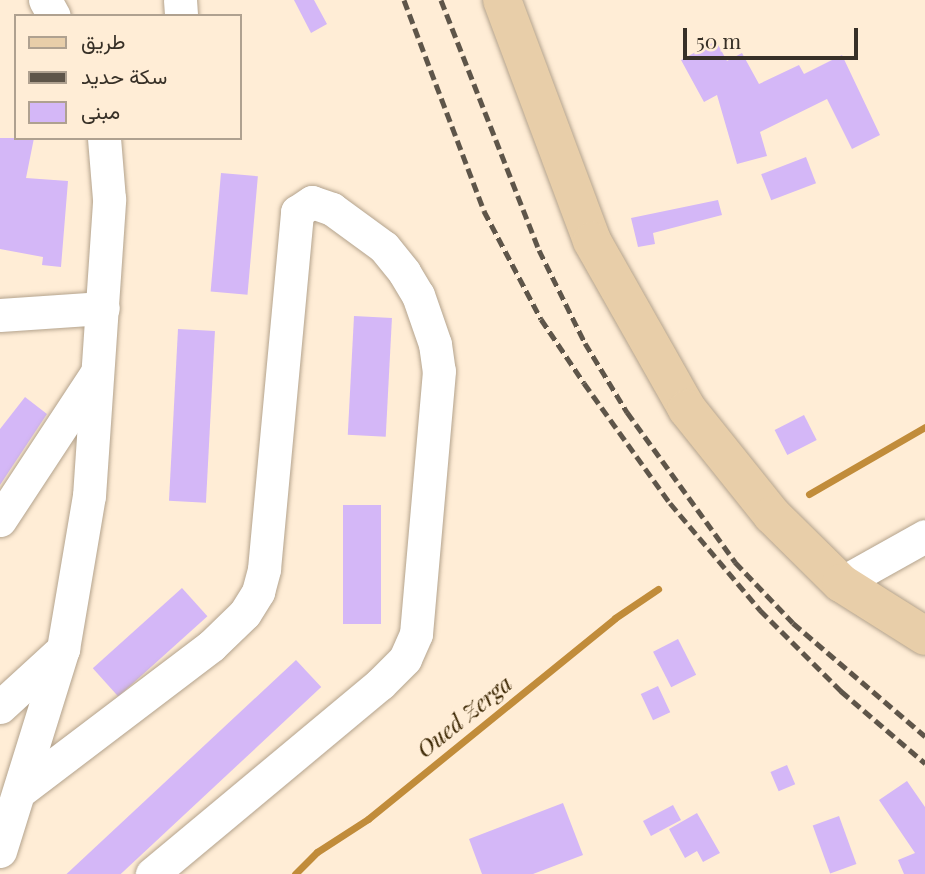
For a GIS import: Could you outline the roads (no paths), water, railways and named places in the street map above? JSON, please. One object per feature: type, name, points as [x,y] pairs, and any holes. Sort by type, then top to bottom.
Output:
[{"type":"main road","points":[[502,0],[592,241],[687,409],[772,515],[841,583],[925,636]]},
{"type":"street","points":[[0,851],[63,649],[89,496],[109,199],[104,140]]},
{"type":"street","points":[[20,792],[211,646],[245,613],[258,592],[264,569],[297,212],[313,202],[332,209],[384,247],[397,264],[418,295],[435,344],[439,371],[423,588],[414,641],[405,659],[380,684],[152,874]]},
{"type":"street","points":[[0,315],[103,308]]},
{"type":"street","points":[[0,520],[99,369]]},
{"type":"street","points":[[841,583],[925,536]]},
{"type":"street","points":[[0,707],[63,649]]},
{"type":"waterway","name":"Oued Zerga","points":[[809,494],[925,427]]},
{"type":"waterway","name":"Oued Zerga","points":[[295,874],[317,852],[368,819],[615,618],[658,589]]},
{"type":"railway","points":[[404,0],[484,211],[541,319],[584,383],[670,503],[760,610],[841,691],[925,763]]},
{"type":"railway","points":[[441,0],[539,250],[585,343],[627,412],[735,562],[793,623],[925,736]]}]
